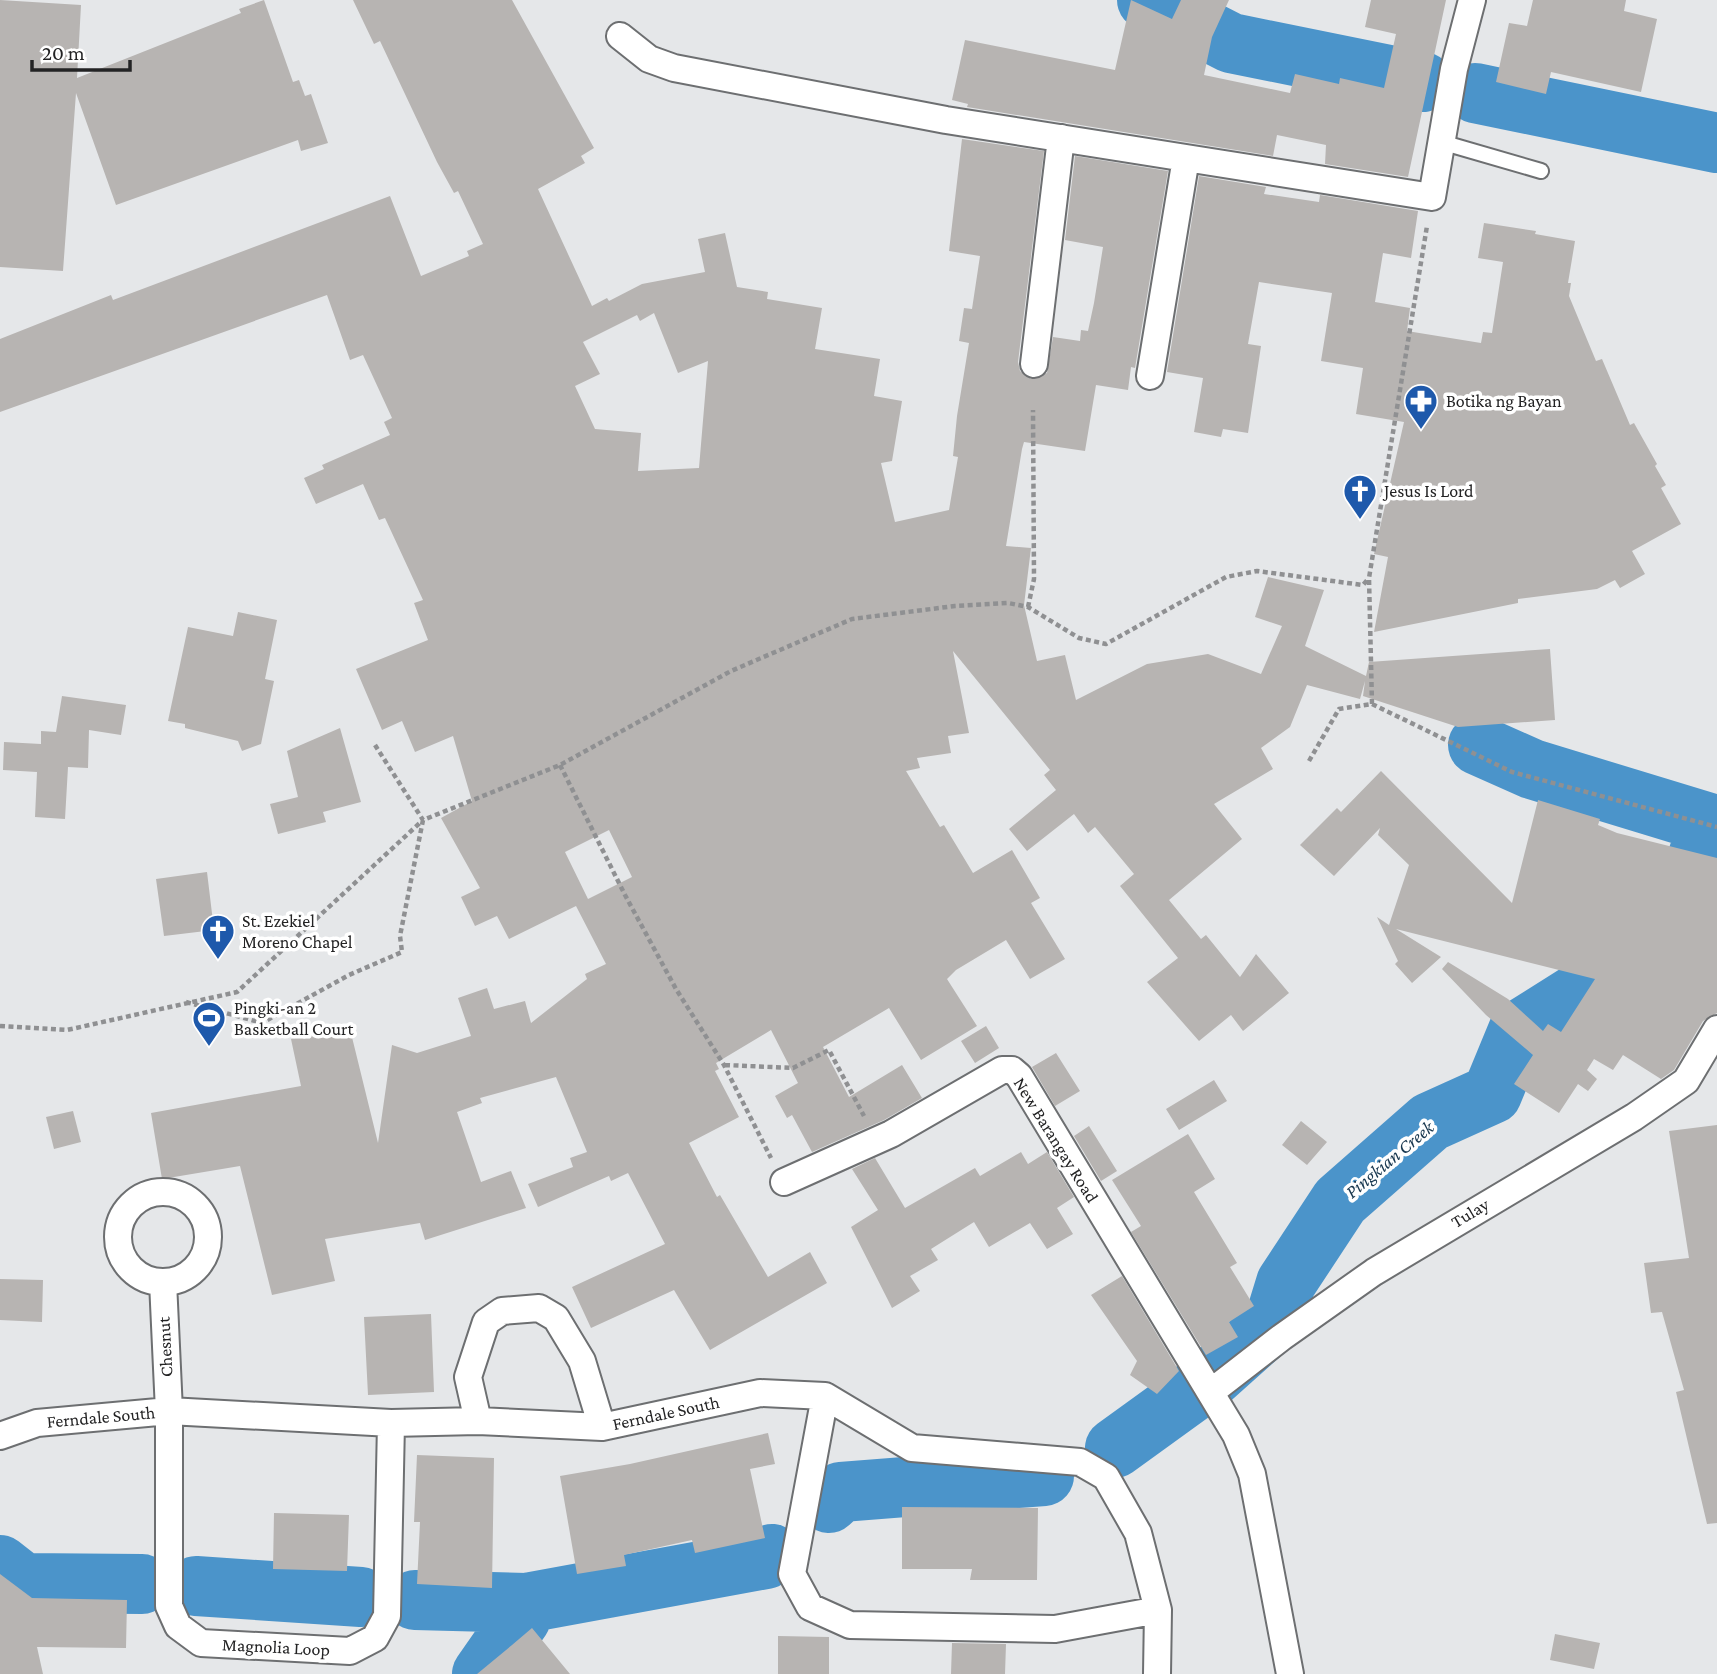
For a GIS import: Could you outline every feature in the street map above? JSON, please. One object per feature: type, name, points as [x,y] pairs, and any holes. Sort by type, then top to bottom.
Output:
[{"type":"street","points":[[620,36],[649,59],[674,68],[1062,138],[1433,197],[1454,69],[1472,0]]},
{"type":"street","points":[[1034,364],[1062,138]]},
{"type":"street","points":[[1150,376],[1186,158]]},
{"type":"street","name":"Tulay","points":[[1211,1392],[1282,1337],[1374,1272],[1634,1118],[1686,1081],[1717,1028]]},
{"type":"street","name":"New Barangay Road","points":[[783,1182],[891,1134],[1002,1070],[1012,1070],[1211,1392]]},
{"type":"street","name":"Chesnut","points":[[163,1282],[169,1411]]},
{"type":"street","points":[[478,1421],[468,1377],[486,1322],[502,1311],[539,1308],[556,1318],[582,1361],[602,1427]]},
{"type":"street","points":[[1211,1392],[1237,1435],[1252,1474],[1290,1674]]},
{"type":"street","name":"Ferndale South","points":[[0,1436],[37,1423],[169,1411],[391,1423],[478,1421],[602,1427],[760,1393],[825,1396],[912,1448],[1080,1462],[1106,1477],[1138,1533],[1157,1611],[1157,1674]]},
{"type":"street","points":[[825,1396],[792,1574],[810,1607],[850,1625],[1055,1629],[1157,1611]]},
{"type":"street","name":"Magnolia Loop","points":[[169,1411],[169,1606],[178,1626],[201,1643],[310,1649],[350,1651],[375,1638],[387,1616],[391,1423]]},
{"type":"lane","points":[[1441,142],[1541,171]]},
{"type":"path","points":[[1372,704],[1369,579],[1433,197]]},
{"type":"path","points":[[1028,607],[1034,579],[1033,410]]},
{"type":"path","points":[[0,1026],[67,1030],[237,992],[423,820],[560,765],[731,671],[852,619],[955,606],[1008,603],[1028,607],[1079,638],[1106,644],[1226,577],[1257,571],[1363,585],[1369,579]]},
{"type":"path","points":[[1309,761],[1339,709],[1372,704],[1512,772],[1717,827]]},
{"type":"path","points":[[185,1002],[262,1023],[349,975],[402,952],[400,936],[423,820],[375,745]]},
{"type":"path","points":[[560,765],[676,989],[724,1065],[783,1182]]},
{"type":"path","points":[[724,1065],[793,1068],[829,1050],[869,1126],[891,1134]]},
{"type":"building","points":[[0,0],[81,5],[77,78],[241,13],[239,9],[264,0],[293,82],[299,80],[305,96],[311,94],[328,143],[301,151],[298,140],[116,205],[76,93],[63,271],[0,267]]},
{"type":"building","points":[[353,0],[512,0],[594,148],[581,156],[585,163],[538,189],[592,306],[607,298],[609,301],[642,284],[705,272],[698,239],[725,233],[737,287],[768,292],[767,299],[822,308],[815,349],[880,359],[874,396],[902,401],[892,461],[881,463],[895,522],[949,510],[958,457],[953,456],[957,416],[969,343],[959,341],[964,308],[972,309],[980,256],[949,251],[962,139],[1044,151],[1018,362],[1020,371],[1031,379],[1047,373],[1053,337],[1080,341],[1081,330],[1088,331],[1094,303],[1103,247],[1065,240],[1075,156],[1168,171],[1135,368],[1131,367],[1128,390],[1096,385],[1085,451],[1024,442],[1022,449],[1006,546],[1031,548],[1024,605],[1037,661],[1065,655],[1076,700],[1147,664],[1208,654],[1261,674],[1282,626],[1255,617],[1268,577],[1324,590],[1305,646],[1366,676],[1369,662],[1550,649],[1555,720],[1458,727],[1363,696],[1365,681],[1360,699],[1307,685],[1290,727],[1261,748],[1273,769],[1214,804],[1242,839],[1169,900],[1201,939],[1206,935],[1240,977],[1256,954],[1289,993],[1243,1031],[1231,1015],[1199,1041],[1147,982],[1178,958],[1120,886],[1134,874],[1095,827],[1088,833],[1074,814],[1027,851],[1009,829],[1056,790],[1044,775],[1050,770],[953,651],[969,733],[948,736],[951,753],[917,758],[920,768],[906,771],[940,827],[944,825],[973,873],[1012,850],[1040,898],[1031,903],[1065,959],[1030,979],[1006,940],[956,970],[947,979],[977,1026],[921,1060],[889,1008],[823,1047],[849,1097],[902,1065],[922,1098],[884,1120],[812,1152],[792,1115],[787,1118],[775,1096],[798,1083],[771,1030],[716,1063],[719,1069],[715,1071],[739,1117],[689,1143],[717,1197],[720,1195],[768,1277],[810,1252],[827,1283],[710,1350],[674,1290],[591,1328],[572,1287],[665,1244],[628,1173],[611,1181],[609,1176],[538,1207],[528,1184],[573,1167],[570,1158],[587,1152],[556,1077],[480,1098],[482,1103],[457,1112],[481,1182],[511,1171],[526,1208],[425,1240],[420,1223],[325,1239],[335,1281],[272,1295],[240,1166],[162,1179],[151,1113],[301,1086],[291,1039],[349,1025],[378,1143],[392,1045],[417,1053],[471,1036],[458,998],[487,988],[494,1009],[525,1001],[531,1023],[587,979],[585,974],[606,964],[576,906],[509,939],[497,916],[475,926],[461,897],[480,888],[441,818],[472,801],[453,736],[415,752],[402,721],[382,730],[356,669],[428,640],[414,603],[423,600],[385,518],[379,520],[363,484],[316,504],[304,478],[324,469],[322,465],[390,435],[384,422],[392,418],[363,355],[350,360],[327,295],[0,412],[0,339],[111,295],[113,300],[390,196],[421,276],[469,256],[467,251],[483,244],[458,191],[454,193],[437,162],[380,41],[374,44]],"holes":[[[654,313],[678,373],[708,361],[699,468],[638,471],[641,433],[595,429],[575,386],[600,374],[583,342],[637,315],[640,321]],[[609,830],[632,877],[588,899],[565,852]]]},
{"type":"building","points":[[1131,0],[1172,19],[1181,0],[1229,0],[1212,37],[1204,75],[1290,93],[1295,74],[1339,84],[1340,78],[1384,88],[1396,34],[1365,27],[1371,0],[1446,0],[1408,177],[1325,164],[1326,145],[1277,135],[1273,156],[967,107],[968,104],[952,100],[965,40],[1115,70]]},
{"type":"building","points":[[1533,0],[1626,0],[1624,11],[1657,19],[1641,92],[1551,72],[1546,94],[1496,82],[1509,23],[1527,26]]},
{"type":"building","points":[[1199,176],[1266,187],[1264,194],[1319,202],[1320,195],[1418,211],[1411,258],[1383,253],[1375,302],[1410,308],[1407,331],[1481,343],[1483,332],[1492,333],[1503,262],[1478,258],[1484,223],[1536,231],[1535,234],[1575,241],[1568,283],[1571,283],[1569,296],[1596,361],[1602,359],[1630,425],[1634,423],[1657,464],[1655,466],[1666,485],[1661,488],[1681,524],[1632,551],[1645,574],[1620,588],[1615,580],[1597,589],[1518,599],[1518,603],[1374,632],[1388,557],[1374,554],[1404,422],[1356,414],[1363,368],[1321,361],[1332,293],[1259,282],[1248,344],[1261,346],[1248,433],[1223,429],[1221,437],[1194,432],[1203,378],[1167,372]]},
{"type":"building","points":[[238,612],[277,620],[265,679],[274,681],[261,744],[242,751],[238,741],[168,721],[188,627],[233,636]]},
{"type":"building","points":[[62,696],[126,705],[121,735],[89,730],[88,768],[68,767],[65,819],[35,817],[37,772],[3,770],[4,742],[41,744],[41,731],[56,732]]},
{"type":"building","points":[[340,728],[361,802],[323,812],[326,822],[278,834],[270,804],[298,797],[287,751]]},
{"type":"building","points":[[1381,771],[1512,903],[1538,800],[1600,819],[1598,825],[1617,833],[1717,858],[1717,1013],[1703,1021],[1674,1070],[1661,1079],[1623,1055],[1613,1070],[1594,1059],[1587,1070],[1597,1079],[1588,1091],[1578,1084],[1559,1113],[1514,1084],[1533,1055],[1486,1015],[1442,969],[1448,962],[1508,999],[1543,1031],[1548,1024],[1561,1032],[1595,979],[1396,929],[1441,957],[1412,983],[1395,964],[1398,961],[1377,917],[1389,925],[1409,865],[1378,835],[1380,828],[1334,876],[1300,845],[1337,808],[1341,812]]},
{"type":"building","points":[[207,872],[214,930],[164,936],[156,879]]},
{"type":"building","points":[[986,1026],[999,1048],[975,1063],[961,1041]]},
{"type":"building","points":[[1056,1053],[1080,1091],[1055,1106],[1032,1067]]},
{"type":"building","points":[[1214,1080],[1227,1101],[1179,1130],[1166,1109]]},
{"type":"building","points":[[73,1111],[81,1142],[54,1149],[46,1117]]},
{"type":"building","points":[[1301,1121],[1327,1142],[1307,1165],[1282,1145]]},
{"type":"building","points":[[1717,1125],[1717,1523],[1707,1524],[1676,1392],[1684,1390],[1662,1312],[1651,1313],[1644,1263],[1689,1258],[1669,1131]]},
{"type":"building","points":[[1089,1126],[1117,1171],[1101,1181],[1074,1136]]},
{"type":"building","points":[[1188,1134],[1215,1179],[1194,1192],[1237,1263],[1230,1267],[1254,1306],[1229,1322],[1238,1337],[1206,1355],[1131,1232],[1141,1226],[1112,1180]]},
{"type":"building","points":[[1021,1152],[1028,1164],[1047,1152],[1074,1197],[1057,1208],[1073,1234],[1047,1249],[1030,1223],[989,1247],[974,1222],[931,1249],[938,1260],[910,1276],[920,1291],[892,1308],[851,1227],[878,1210],[852,1169],[875,1158],[905,1208],[975,1168],[980,1176]]},
{"type":"building","points":[[1122,1276],[1179,1371],[1157,1394],[1130,1375],[1137,1361],[1091,1295]]},
{"type":"building","points":[[0,1279],[43,1280],[42,1322],[0,1320]]},
{"type":"building","points":[[431,1314],[434,1392],[368,1395],[364,1317]]},
{"type":"building","points":[[768,1433],[775,1464],[750,1469],[765,1538],[695,1553],[692,1540],[624,1555],[626,1566],[577,1574],[560,1476],[630,1464]]},
{"type":"building","points":[[417,1455],[494,1458],[492,1588],[417,1584],[420,1522],[414,1522]]},
{"type":"building","points":[[902,1507],[1038,1508],[1037,1580],[970,1580],[972,1569],[902,1569]]},
{"type":"building","points":[[274,1513],[349,1515],[347,1571],[273,1569]]},
{"type":"building","points":[[0,1574],[32,1598],[127,1600],[126,1648],[37,1647],[43,1674],[0,1674]]},
{"type":"building","points":[[532,1628],[570,1674],[477,1674],[512,1645]]},
{"type":"building","points":[[1555,1634],[1600,1643],[1594,1669],[1550,1660]]},
{"type":"building","points":[[778,1636],[829,1637],[829,1674],[778,1674]]},
{"type":"building","points":[[952,1643],[1006,1644],[1005,1674],[951,1674]]},
{"type":"waterway","points":[[1147,0],[1231,43],[1423,82]]},
{"type":"waterway","points":[[1475,93],[1717,143]]},
{"type":"waterway","name":"Pingkian Creek","points":[[1115,1448],[1209,1380],[1274,1322],[1286,1283],[1340,1201],[1430,1122],[1492,1094],[1518,1031],[1672,934],[1709,823],[1532,769],[1478,745]]},
{"type":"waterway","points":[[829,1503],[841,1492],[1044,1476]]},
{"type":"waterway","points":[[415,1600],[526,1603],[766,1559],[772,1554]]},
{"type":"waterway","points":[[0,1565],[23,1583],[142,1584]]},
{"type":"waterway","points":[[196,1586],[361,1597]]},
{"type":"waterway","points":[[482,1674],[521,1618],[526,1603]]},
{"type":"place","name":"Botika ng Bayan","points":[[1421,431]]},
{"type":"place","name":"Jesus Is Lord","points":[[1360,521]]},
{"type":"place","name":"St. Ezekiel Moreno Chapel","points":[[218,961]]},
{"type":"place","name":"Pingki-an 2 Basketball Court","points":[[209,1048]]}]
